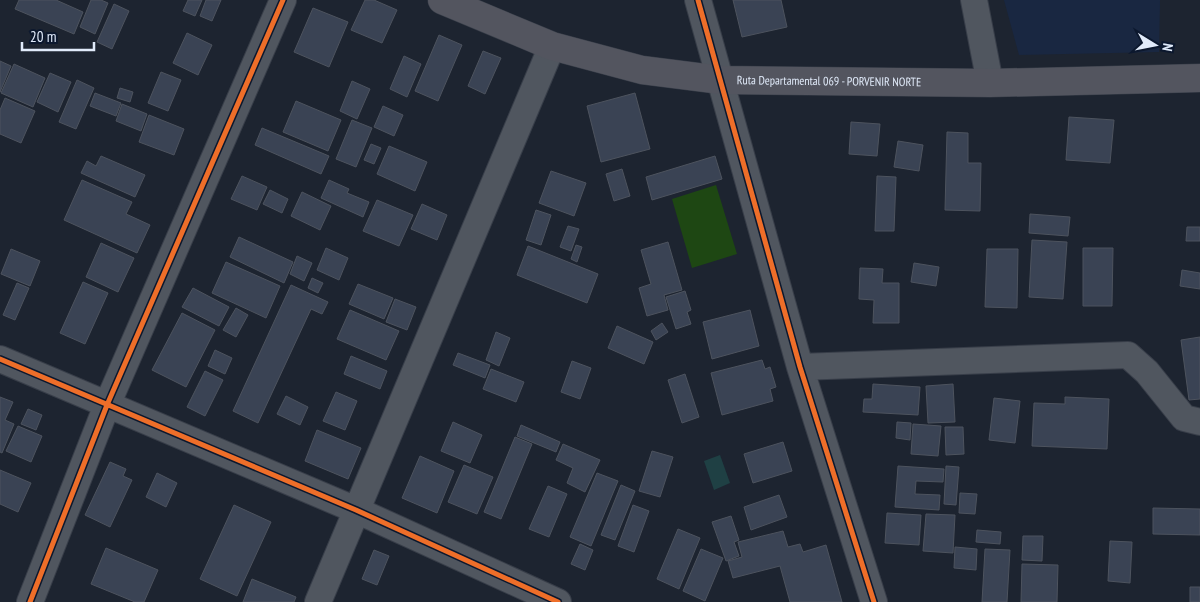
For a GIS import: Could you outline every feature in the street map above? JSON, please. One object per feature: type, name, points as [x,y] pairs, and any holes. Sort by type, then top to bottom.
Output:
[{"type":"main road","name":"Ruta Departamental 069 - PORVENIR NORTE","points":[[442,0],[552,46],[642,70],[721,80],[990,83],[1200,78]]},
{"type":"street","points":[[30,602],[107,405],[282,0]]},
{"type":"street","points":[[698,0],[800,367],[874,602]]},
{"type":"street","points":[[974,0],[990,83]]},
{"type":"street","points":[[318,602],[552,46]]},
{"type":"street","points":[[800,367],[1128,356],[1147,372],[1184,418],[1200,422]]},
{"type":"street","points":[[0,359],[356,510],[558,602]]},
{"type":"shaded area","points":[[1004,0],[1160,0],[1159,52],[1019,55]]},
{"type":"shaded area","points":[[720,455],[730,483],[714,490],[704,461]]},
{"type":"green space","points":[[716,185],[737,254],[692,268],[672,199]]},
{"type":"building","points":[[19,0],[56,0],[83,12],[74,34],[15,9]]},
{"type":"building","points":[[91,0],[101,0],[108,3],[95,34],[80,27]]},
{"type":"building","points":[[188,0],[202,0],[195,16],[183,11]]},
{"type":"building","points":[[206,0],[221,0],[212,21],[200,16]]},
{"type":"building","points":[[365,0],[374,0],[397,10],[382,43],[351,30]]},
{"type":"building","points":[[733,0],[781,0],[787,27],[742,37]]},
{"type":"building","points":[[114,4],[129,11],[112,49],[97,42]]},
{"type":"building","points":[[313,8],[348,22],[329,67],[294,52]]},
{"type":"building","points":[[187,33],[212,45],[198,75],[173,63]]},
{"type":"building","points":[[439,35],[462,45],[438,101],[415,91]]},
{"type":"building","points":[[483,51],[501,58],[485,94],[468,86]]},
{"type":"building","points":[[404,56],[421,64],[407,97],[390,89]]},
{"type":"building","points":[[0,61],[11,66],[0,92]]},
{"type":"building","points":[[14,64],[45,78],[33,107],[1,93]]},
{"type":"building","points":[[161,72],[181,80],[168,111],[148,103]]},
{"type":"building","points":[[50,73],[71,82],[58,112],[37,102]]},
{"type":"building","points":[[77,80],[94,88],[76,129],[59,122]]},
{"type":"building","points":[[352,81],[370,89],[357,119],[340,111]]},
{"type":"building","points":[[120,88],[133,92],[130,102],[117,98]]},
{"type":"building","points":[[95,93],[121,103],[116,116],[90,106]]},
{"type":"building","points":[[635,93],[650,149],[601,162],[587,106]]},
{"type":"building","points":[[5,98],[35,111],[21,143],[0,134],[0,110]]},
{"type":"building","points":[[296,101],[341,120],[328,151],[283,132]]},
{"type":"building","points":[[122,104],[147,114],[141,131],[116,121]]},
{"type":"building","points":[[383,106],[403,115],[394,136],[374,127]]},
{"type":"building","points":[[149,115],[184,129],[174,155],[139,142]]},
{"type":"building","points":[[1069,117],[1114,120],[1110,163],[1066,160]]},
{"type":"building","points":[[352,120],[372,128],[356,167],[336,159]]},
{"type":"building","points":[[851,122],[880,124],[877,156],[849,154]]},
{"type":"building","points":[[262,128],[329,156],[321,174],[255,145]]},
{"type":"building","points":[[947,132],[968,133],[968,163],[981,163],[980,211],[945,210]]},
{"type":"building","points":[[898,141],[923,145],[919,171],[894,167]]},
{"type":"building","points":[[371,144],[381,148],[374,164],[364,160]]},
{"type":"building","points":[[389,146],[427,162],[415,191],[377,174]]},
{"type":"building","points":[[101,156],[145,175],[135,197],[81,173],[87,161],[96,166]]},
{"type":"building","points":[[715,156],[722,179],[652,200],[646,177]]},
{"type":"building","points":[[622,169],[630,196],[614,201],[606,174]]},
{"type":"building","points":[[551,171],[586,183],[574,216],[539,203]]},
{"type":"building","points":[[242,176],[267,187],[257,210],[231,199]]},
{"type":"building","points":[[877,176],[896,177],[894,231],[875,231]]},
{"type":"building","points":[[82,180],[132,202],[126,214],[150,225],[137,253],[64,220]]},
{"type":"building","points":[[329,180],[349,189],[347,193],[369,202],[363,217],[321,198]]},
{"type":"building","points":[[270,190],[288,199],[282,213],[263,204]]},
{"type":"building","points":[[302,192],[331,206],[320,230],[291,216]]},
{"type":"building","points":[[377,200],[413,215],[399,246],[363,231]]},
{"type":"building","points":[[422,204],[447,215],[437,240],[411,229]]},
{"type":"building","points":[[536,210],[551,215],[541,245],[526,240]]},
{"type":"building","points":[[1030,214],[1070,217],[1068,236],[1029,233]]},
{"type":"building","points":[[568,226],[579,229],[571,251],[560,247]]},
{"type":"building","points":[[1187,227],[1200,227],[1200,241],[1186,241]]},
{"type":"building","points":[[239,237],[293,262],[284,283],[230,257]]},
{"type":"building","points":[[1032,240],[1067,242],[1063,299],[1029,297]]},
{"type":"building","points":[[668,242],[682,290],[664,295],[668,310],[647,316],[639,288],[651,284],[641,250]]},
{"type":"building","points":[[101,243],[134,258],[118,292],[86,277]]},
{"type":"building","points":[[576,245],[582,247],[577,262],[571,259]]},
{"type":"building","points":[[528,246],[598,274],[587,303],[517,275]]},
{"type":"building","points":[[326,248],[348,258],[339,280],[317,270]]},
{"type":"building","points":[[1083,248],[1113,248],[1112,306],[1083,306]]},
{"type":"building","points":[[11,249],[40,261],[30,286],[1,274]]},
{"type":"building","points":[[987,249],[1018,249],[1017,308],[985,307]]},
{"type":"building","points":[[297,256],[312,263],[304,281],[290,274]]},
{"type":"building","points":[[226,262],[280,286],[266,318],[212,293]]},
{"type":"building","points":[[914,263],[939,267],[936,286],[911,282]]},
{"type":"building","points":[[860,268],[883,269],[882,283],[899,283],[899,323],[873,323],[874,300],[859,299]]},
{"type":"building","points":[[1182,270],[1200,273],[1200,289],[1180,286]]},
{"type":"building","points":[[312,278],[323,283],[318,293],[308,288]]},
{"type":"building","points":[[83,282],[108,293],[85,344],[60,333]]},
{"type":"building","points":[[17,283],[29,288],[15,320],[3,315]]},
{"type":"building","points":[[358,284],[393,298],[384,319],[349,304]]},
{"type":"building","points":[[291,285],[328,302],[322,314],[311,309],[258,423],[233,411]]},
{"type":"building","points":[[193,288],[229,307],[219,326],[182,307]]},
{"type":"building","points":[[685,291],[691,310],[687,312],[691,324],[676,329],[666,297]]},
{"type":"building","points":[[395,299],[416,307],[407,330],[386,322]]},
{"type":"building","points":[[236,308],[248,315],[236,337],[223,330]]},
{"type":"building","points":[[350,310],[399,331],[386,360],[337,339]]},
{"type":"building","points":[[750,310],[759,346],[712,359],[703,322]]},
{"type":"building","points":[[182,313],[215,330],[186,387],[152,370]]},
{"type":"building","points":[[662,323],[668,332],[656,340],[651,331]]},
{"type":"building","points":[[617,326],[653,342],[644,364],[608,348]]},
{"type":"building","points":[[496,332],[510,338],[499,366],[486,360]]},
{"type":"building","points":[[1200,337],[1200,399],[1189,400],[1181,340]]},
{"type":"building","points":[[215,350],[232,358],[225,374],[208,366]]},
{"type":"building","points":[[458,353],[490,365],[485,378],[453,365]]},
{"type":"building","points":[[351,356],[387,371],[380,389],[344,374]]},
{"type":"building","points":[[762,360],[765,369],[770,367],[776,387],[770,389],[773,401],[722,415],[711,373]]},
{"type":"building","points":[[572,361],[591,368],[580,399],[561,392]]},
{"type":"building","points":[[491,369],[524,382],[516,402],[483,389]]},
{"type":"building","points":[[205,371],[223,380],[205,416],[187,407]]},
{"type":"building","points":[[685,374],[699,417],[682,423],[668,380]]},
{"type":"building","points":[[873,384],[920,387],[918,415],[863,412],[864,399],[872,399]]},
{"type":"building","points":[[953,384],[955,422],[928,423],[926,386]]},
{"type":"building","points":[[336,392],[357,401],[345,430],[323,421]]},
{"type":"building","points":[[286,396],[308,407],[300,425],[277,414]]},
{"type":"building","points":[[0,397],[13,402],[5,420],[14,424],[2,453],[0,452]]},
{"type":"building","points":[[1065,397],[1109,399],[1107,449],[1032,446],[1034,403],[1065,404]]},
{"type":"building","points":[[994,398],[1020,401],[1015,443],[989,440]]},
{"type":"building","points":[[28,409],[42,415],[36,430],[21,424]]},
{"type":"building","points":[[453,422],[482,435],[470,463],[441,451]]},
{"type":"building","points":[[897,422],[911,423],[910,440],[896,438]]},
{"type":"building","points":[[913,424],[941,426],[938,456],[911,454]]},
{"type":"building","points":[[521,425],[560,442],[556,452],[517,436]]},
{"type":"building","points":[[18,426],[42,436],[31,462],[6,451]]},
{"type":"building","points":[[945,427],[963,427],[964,454],[946,455]]},
{"type":"building","points":[[317,430],[361,448],[348,479],[305,461]]},
{"type":"building","points":[[515,437],[532,444],[501,519],[484,512]]},
{"type":"building","points":[[783,442],[792,471],[753,483],[744,454]]},
{"type":"building","points":[[563,444],[600,460],[585,492],[567,483],[573,468],[556,460]]},
{"type":"building","points":[[652,451],[673,457],[660,497],[639,491]]},
{"type":"building","points":[[420,456],[454,471],[437,513],[402,498]]},
{"type":"building","points":[[110,462],[126,469],[123,476],[132,480],[110,527],[85,515]]},
{"type":"building","points":[[464,465],[493,477],[477,514],[448,502]]},
{"type":"building","points":[[898,466],[944,469],[943,482],[916,481],[915,494],[940,495],[939,510],[895,507]]},
{"type":"building","points":[[946,466],[959,467],[956,505],[944,504]]},
{"type":"building","points":[[0,470],[31,483],[18,512],[0,504]]},
{"type":"building","points":[[157,473],[177,483],[166,507],[146,497]]},
{"type":"building","points":[[597,473],[618,481],[591,546],[570,537]]},
{"type":"building","points":[[621,485],[635,491],[615,540],[601,535]]},
{"type":"building","points":[[548,486],[567,494],[549,537],[529,529]]},
{"type":"building","points":[[960,493],[977,494],[975,514],[959,513]]},
{"type":"building","points":[[779,495],[787,517],[751,530],[744,507]]},
{"type":"building","points":[[234,505],[271,522],[237,596],[200,579]]},
{"type":"building","points":[[633,505],[649,511],[634,552],[618,546]]},
{"type":"building","points":[[1153,508],[1200,509],[1200,535],[1153,534]]},
{"type":"building","points":[[887,513],[921,515],[919,545],[885,543]]},
{"type":"building","points":[[926,514],[955,515],[953,553],[923,551]]},
{"type":"building","points":[[731,516],[739,540],[734,542],[739,556],[726,561],[712,522]]},
{"type":"building","points":[[678,529],[700,538],[679,589],[657,579]]},
{"type":"building","points":[[977,530],[1001,532],[1000,544],[976,542]]},
{"type":"building","points":[[783,531],[788,547],[800,544],[803,552],[826,545],[842,602],[790,602],[780,566],[733,578],[728,561],[742,557],[738,542]]},
{"type":"building","points":[[1023,536],[1043,536],[1042,561],[1022,560]]},
{"type":"building","points":[[1110,541],[1132,542],[1130,583],[1108,581]]},
{"type":"building","points":[[580,544],[593,550],[585,570],[571,564]]},
{"type":"building","points":[[955,547],[977,549],[976,570],[954,568]]},
{"type":"building","points":[[106,548],[158,570],[144,602],[135,602],[91,584]]},
{"type":"building","points":[[701,549],[723,558],[705,601],[683,591]]},
{"type":"building","points":[[985,549],[1010,550],[1007,602],[982,602]]},
{"type":"building","points":[[374,550],[389,556],[377,585],[362,579]]},
{"type":"building","points":[[1022,564],[1058,565],[1057,602],[1021,602]]},
{"type":"building","points":[[252,579],[296,597],[294,602],[243,602]]},
{"type":"building","points":[[1190,587],[1200,587],[1200,602],[1190,602]]},
{"type":"cycle path","points":[[30,602],[107,405],[283,0]]},
{"type":"cycle path","points":[[698,0],[800,367],[874,602]]},
{"type":"cycle path","points":[[0,359],[356,510],[558,602]]}]
